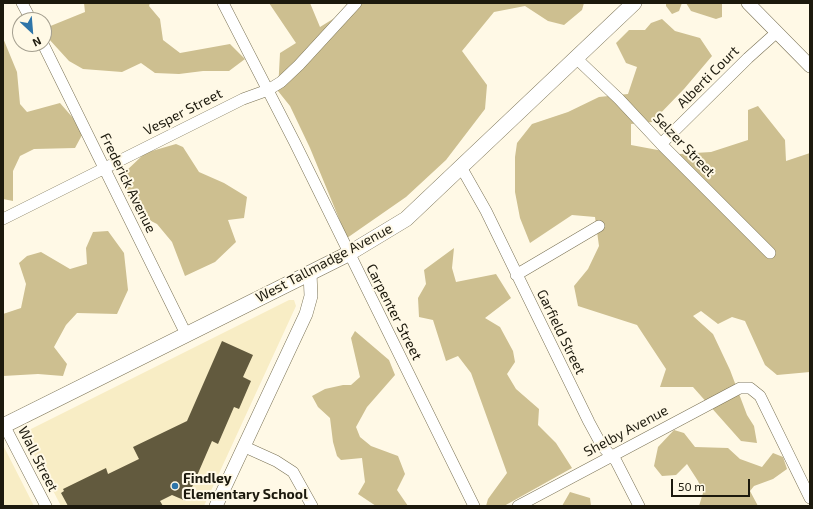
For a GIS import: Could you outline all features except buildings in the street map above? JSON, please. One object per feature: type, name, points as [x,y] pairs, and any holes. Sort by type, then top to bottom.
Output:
[{"type":"main road","name":"West Tallmadge Avenue","points":[[4,426],[348,254],[406,219],[577,59],[634,3]]},
{"type":"street","points":[[22,3],[27,12]]},
{"type":"street","name":"Carpenter Street","points":[[223,3],[268,90],[474,506]]},
{"type":"street","name":"Vesper Street","points":[[3,219],[243,98],[268,90],[280,82],[299,65],[356,3]]},
{"type":"street","points":[[748,3],[810,66]]},
{"type":"street","name":"Alberti Court","points":[[662,144],[748,58],[777,32]]},
{"type":"street","name":"Frederick Avenue","points":[[47,52],[186,334]]},
{"type":"street","name":"Selzer Street","points":[[577,59],[619,99],[770,253]]},
{"type":"street","name":"Garfield Street","points":[[461,167],[486,211],[589,422],[602,446],[611,455],[639,506]]},
{"type":"street","points":[[516,275],[599,226]]},
{"type":"street","points":[[216,506],[245,447],[306,314],[311,296],[310,273]]},
{"type":"street","name":"Shelby Avenue","points":[[518,506],[733,390],[740,388],[750,388],[760,396],[810,498]]},
{"type":"street","name":"Wall Street","points":[[4,426],[46,506]]},
{"type":"street","points":[[245,447],[293,472],[312,506]]},
{"type":"shaded area","points":[[84,3],[150,3],[149,6],[160,19],[163,40],[180,53],[230,44],[245,59],[229,71],[203,71],[179,74],[155,73],[141,63],[122,72],[83,69],[69,61],[52,42],[52,25],[85,12]]},
{"type":"shaded area","points":[[269,3],[310,3],[320,27],[359,3],[584,3],[582,10],[564,25],[548,21],[525,6],[494,12],[462,51],[487,85],[485,109],[446,160],[406,197],[347,238],[310,148],[290,106],[278,91],[280,53],[296,43]]},
{"type":"shaded area","points":[[666,3],[682,3],[679,11],[672,14],[666,6]]},
{"type":"shaded area","points":[[686,3],[722,3],[722,17],[716,19],[691,11]]},
{"type":"shaded area","points":[[662,19],[675,31],[700,38],[712,56],[684,89],[652,122],[631,124],[631,145],[679,154],[711,152],[748,140],[748,110],[758,106],[785,140],[786,161],[810,153],[810,372],[777,375],[765,365],[745,321],[732,317],[718,324],[701,311],[693,316],[713,334],[730,370],[747,415],[754,426],[757,443],[741,441],[693,387],[660,387],[666,369],[637,325],[578,306],[574,286],[588,269],[599,246],[595,217],[572,215],[530,243],[520,218],[515,192],[515,157],[517,143],[532,124],[568,112],[599,97],[628,94],[637,67],[626,63],[616,43],[629,30],[645,30],[651,23]]},
{"type":"shaded area","points":[[3,38],[17,72],[20,104],[27,112],[60,103],[73,118],[82,135],[75,148],[34,149],[20,156],[13,171],[13,201],[3,199]]},
{"type":"shaded area","points":[[176,144],[183,147],[199,172],[224,183],[247,197],[244,218],[228,220],[236,242],[215,262],[185,276],[172,242],[157,224],[143,217],[134,208],[125,189],[124,173],[145,153]]},
{"type":"shaded area","points":[[108,231],[124,253],[128,290],[117,314],[77,313],[66,325],[54,347],[67,364],[63,376],[38,374],[3,376],[3,314],[21,308],[26,284],[19,263],[27,256],[41,252],[70,269],[87,264],[86,248],[93,232]]},
{"type":"shaded area","points":[[454,248],[452,268],[456,282],[496,274],[511,298],[485,318],[500,327],[513,351],[515,362],[507,374],[516,389],[539,409],[538,425],[556,443],[572,468],[504,506],[486,506],[488,499],[507,473],[471,373],[458,356],[446,361],[433,320],[419,317],[418,298],[426,284],[424,270]]},
{"type":"shaded area","points":[[289,300],[294,300],[296,306],[204,506],[61,506],[23,433]]},
{"type":"shaded area","points":[[355,331],[389,360],[395,375],[367,407],[356,427],[360,437],[371,446],[398,456],[405,474],[397,490],[408,506],[376,506],[358,494],[365,482],[362,458],[341,460],[337,456],[333,442],[330,418],[318,407],[312,396],[325,389],[343,385],[351,385],[360,377],[351,338]]},
{"type":"shaded area","points":[[674,430],[684,433],[695,447],[728,448],[740,459],[762,467],[773,453],[783,457],[787,469],[773,479],[754,486],[750,491],[758,506],[699,506],[703,493],[698,481],[687,464],[676,475],[662,476],[654,466],[658,447]]},
{"type":"shaded area","points":[[3,444],[4,447],[34,506],[3,506]]},
{"type":"shaded area","points":[[570,492],[590,498],[591,506],[562,506]]},
{"type":"place","name":"Findley Elementary School","points":[[175,486]]}]
